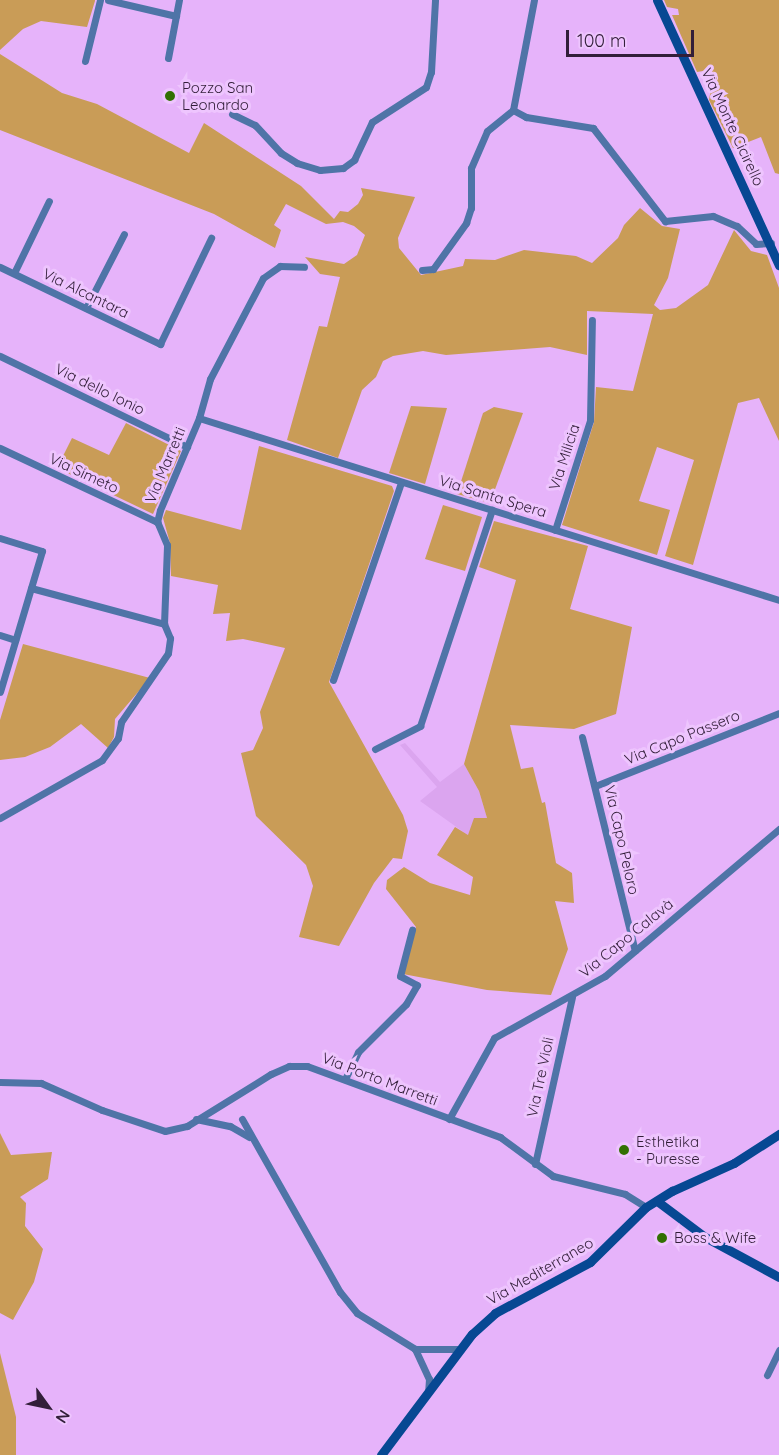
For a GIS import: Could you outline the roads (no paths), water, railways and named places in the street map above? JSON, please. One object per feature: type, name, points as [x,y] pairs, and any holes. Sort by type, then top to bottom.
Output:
[{"type":"street","points":[[85,61],[100,0]]},
{"type":"street","points":[[108,0],[176,16]]},
{"type":"street","points":[[168,58],[179,0]]},
{"type":"street","points":[[232,114],[255,125],[281,153],[297,163],[320,170],[343,168],[354,160],[372,122],[426,87],[431,72],[435,0]]},
{"type":"street","points":[[422,270],[434,269],[462,233],[471,208],[471,168],[487,131],[513,110],[534,0]]},
{"type":"street","name":"Via Monte Cicirello","points":[[657,0],[771,243],[779,265]]},
{"type":"street","points":[[513,110],[526,117],[593,128],[665,221],[681,222],[690,216],[719,218],[737,226],[756,244],[771,243]]},
{"type":"street","points":[[14,273],[50,201]]},
{"type":"street","points":[[86,308],[124,234]]},
{"type":"street","name":"Via Alcantara","points":[[0,267],[160,344],[211,238]]},
{"type":"street","name":"Via Marretti","points":[[0,818],[102,760],[118,738],[121,722],[168,653],[170,638],[164,624],[166,545],[157,522],[199,418],[210,379],[263,278],[280,266],[304,267]]},
{"type":"street","name":"Via Milicia","points":[[555,530],[590,420],[592,320]]},
{"type":"street","name":"Via dello Ionio","points":[[0,356],[188,447]]},
{"type":"street","name":"Via Santa Spera","points":[[199,418],[779,600]]},
{"type":"street","name":"Via Simeto","points":[[0,448],[157,522]]},
{"type":"street","points":[[333,680],[401,482]]},
{"type":"street","points":[[375,749],[420,726],[492,510]]},
{"type":"street","points":[[0,538],[42,550],[0,692]]},
{"type":"street","points":[[31,588],[164,624]]},
{"type":"street","points":[[0,636],[15,640]]},
{"type":"street","name":"Via Capo Passero","points":[[596,786],[779,713]]},
{"type":"street","name":"Via Capo Peloro","points":[[582,737],[596,786],[635,951]]},
{"type":"street","name":"Via Capo Calavà","points":[[449,1119],[494,1038],[572,997],[635,951],[779,829]]},
{"type":"street","points":[[345,1079],[358,1052],[406,1004],[417,985],[400,976],[412,930]]},
{"type":"street","name":"Via Tre Violi","points":[[536,1164],[572,997]]},
{"type":"street","name":"Via Porto Marretti","points":[[0,1082],[40,1083],[102,1110],[165,1131],[196,1119],[245,1087],[289,1066],[307,1066],[500,1137],[553,1176],[625,1194],[646,1207]]},
{"type":"street","points":[[196,1119],[230,1126],[254,1140]]},
{"type":"street","points":[[242,1119],[347,1303],[373,1324],[415,1349],[461,1349]]},
{"type":"street","name":"Via Mediterraneo","points":[[381,1455],[461,1349],[495,1313],[590,1262],[646,1207],[734,1163],[779,1134]]},
{"type":"street","points":[[657,1201],[705,1237],[779,1277]]},
{"type":"street","points":[[415,1349],[429,1379],[428,1392]]},
{"type":"street","points":[[767,1375],[779,1350]]},
{"type":"place","name":"Pozzo San Leonardo","points":[[170,96]]},
{"type":"place","name":"Esthetika - Puresse","points":[[624,1150]]},
{"type":"place","name":"Boss & Wife","points":[[662,1238]]}]
